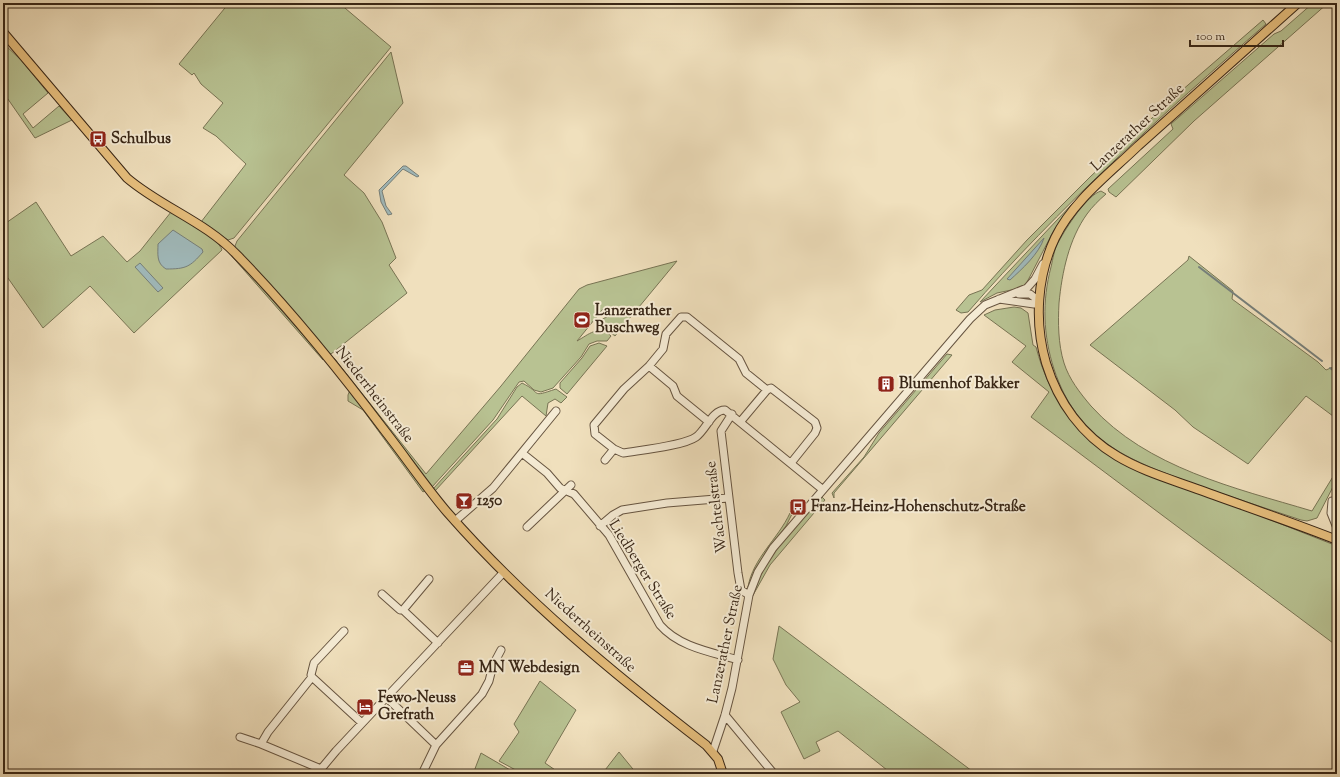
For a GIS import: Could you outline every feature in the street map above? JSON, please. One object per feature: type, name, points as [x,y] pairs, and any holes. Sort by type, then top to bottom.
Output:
[{"type":"main road","name":"Lanzerather Straße","points":[[1298,3],[1182,106],[1082,200],[1064,223],[1049,253],[1039,301],[1039,319],[1042,345],[1053,382],[1073,417],[1099,443],[1122,459],[1147,471],[1337,540]]},
{"type":"main road","name":"Niederrheinstraße","points":[[3,32],[127,178],[148,194],[201,225],[220,239],[237,255],[351,386],[455,521],[504,573],[602,662],[712,751],[718,760],[723,774]]},
{"type":"street","name":"Lanzerather Straße","points":[[712,751],[725,715],[738,660],[749,595],[758,572],[773,548],[822,489],[970,319],[985,305],[1022,291],[1032,284],[1049,253]]},
{"type":"street","points":[[999,299],[1034,304],[1039,301],[1030,294],[1015,293]]},
{"type":"street","points":[[767,390],[746,373],[739,359],[684,316],[679,319],[666,334],[663,349],[624,389],[594,425],[595,434],[614,449],[623,453],[686,441],[697,436],[720,410],[725,410],[741,421],[822,489]]},
{"type":"street","points":[[648,366],[673,386],[677,396],[709,422]]},
{"type":"street","points":[[741,421],[770,388],[774,389],[815,422],[817,426],[815,433],[791,463]]},
{"type":"street","points":[[455,521],[493,488],[556,411]]},
{"type":"street","name":"Wachtelstraße","points":[[732,414],[721,431],[728,498],[741,588],[743,592],[749,595]]},
{"type":"street","points":[[605,460],[614,449]]},
{"type":"street","name":"Liedberger Straße","points":[[522,453],[565,491],[574,494],[614,543],[660,625],[666,632],[684,644],[738,660]]},
{"type":"street","points":[[527,527],[571,485]]},
{"type":"street","points":[[600,526],[613,515],[622,510],[667,503],[728,498]]},
{"type":"street","points":[[1332,500],[1331,513],[1337,528]]},
{"type":"street","points":[[240,737],[261,744],[321,771],[362,723],[504,573]]},
{"type":"street","points":[[403,610],[429,580]]},
{"type":"street","points":[[382,594],[400,610],[403,610],[438,643]]},
{"type":"street","points":[[261,744],[268,732],[312,677],[311,675],[314,664],[344,630]]},
{"type":"street","points":[[422,774],[436,745],[482,694],[489,681],[493,665],[501,650]]},
{"type":"street","points":[[312,677],[362,723]]},
{"type":"street","points":[[387,698],[436,745]]},
{"type":"street","points":[[725,715],[774,774]]},
{"type":"green space","points":[[229,3],[339,3],[391,47],[234,238],[228,240],[201,222],[246,164],[216,136],[203,128],[223,103],[201,84],[194,73],[192,75],[179,64]]},
{"type":"green space","points":[[1313,3],[1328,3],[1194,121],[1116,197],[1109,192],[1108,189],[1173,129],[1171,124],[1274,34],[1281,31]]},
{"type":"green space","points":[[1263,20],[1266,24],[1150,127],[1075,199],[1038,236],[968,312],[961,313],[956,310],[969,295],[982,290],[1027,240],[1090,177],[1173,98]]},
{"type":"green space","points":[[3,43],[21,60],[48,93],[23,114],[33,128],[59,106],[72,120],[35,138],[3,92]]},
{"type":"green space","points":[[391,52],[403,103],[344,175],[364,193],[382,222],[396,258],[389,265],[407,293],[331,354],[327,352],[236,250],[235,246],[237,241]]},
{"type":"green space","points":[[1101,191],[1106,194],[1087,214],[1075,234],[1067,256],[1060,291],[1059,333],[1062,356],[1066,369],[1075,386],[1091,406],[1113,427],[1138,445],[1165,460],[1194,473],[1253,494],[1312,511],[1337,470],[1337,479],[1317,518],[1307,521],[1301,520],[1206,488],[1146,465],[1107,444],[1076,414],[1064,394],[1050,356],[1045,318],[1046,292],[1057,244],[1083,205],[1095,194]]},
{"type":"green space","points":[[36,202],[71,256],[103,236],[127,262],[140,251],[171,212],[207,234],[219,245],[222,250],[134,333],[90,286],[43,328],[3,271],[3,225]]},
{"type":"green space","points":[[1073,203],[1054,230],[1026,284],[1016,289],[997,293],[980,302]]},
{"type":"green space","points":[[229,253],[231,253],[324,359],[323,360]]},
{"type":"green space","points":[[1189,256],[1233,291],[1232,299],[1318,362],[1326,370],[1333,367],[1337,370],[1337,419],[1306,396],[1248,464],[1193,427],[1175,410],[1090,345],[1188,260]]},
{"type":"green space","points":[[677,261],[615,336],[606,329],[595,325],[600,320],[607,317],[607,314],[603,309],[577,341],[598,331],[602,331],[611,336],[607,341],[597,341],[589,344],[581,357],[553,388],[541,392],[534,390],[524,381],[519,382],[493,420],[432,487],[334,358],[426,474],[501,386],[579,289],[587,285]]},
{"type":"green space","points":[[1014,307],[1021,308],[1028,313],[1033,345],[1036,347],[1049,384],[1070,418],[1096,446],[1130,467],[1152,477],[1236,506],[1337,546],[1337,646],[1031,417],[1049,392],[1012,362],[1026,346],[984,315],[995,310]]},
{"type":"green space","points":[[599,343],[607,346],[567,394],[560,388],[560,383],[582,358],[590,346]]},
{"type":"green space","points":[[947,354],[952,355],[834,493],[834,498],[832,493],[864,457],[879,433]]},
{"type":"green space","points":[[522,383],[539,394],[556,389],[567,397],[561,403],[555,399],[548,403],[546,416],[522,396],[435,491],[433,489],[497,419],[517,387]]},
{"type":"green space","points":[[350,390],[426,490],[423,492],[363,410],[348,401]]},
{"type":"green space","points":[[822,497],[825,500],[770,565],[752,597],[757,582],[772,555]]},
{"type":"green space","points":[[790,513],[792,514],[786,526],[762,559],[748,587],[760,558]]},
{"type":"green space","points":[[779,626],[976,774],[892,774],[838,731],[816,742],[820,751],[804,759],[781,712],[800,702],[786,685],[773,659]]},
{"type":"green space","points":[[540,681],[576,710],[545,763],[561,774],[523,774],[499,761],[519,732],[514,724]]},
{"type":"green space","points":[[619,752],[637,774],[602,774]]},
{"type":"green space","points":[[481,753],[517,774],[473,774]]},
{"type":"water","points":[[403,166],[406,166],[419,176],[417,177],[403,169],[382,191],[386,206],[392,214],[388,215],[381,202],[379,190]]},
{"type":"water","points":[[173,230],[202,249],[203,252],[195,261],[183,268],[166,269],[159,261],[158,244]]},
{"type":"water","points":[[1044,238],[1042,244],[1030,261],[1010,280],[1007,279]]},
{"type":"water","points":[[140,263],[163,288],[158,292],[135,267]]},
{"type":"waterway","points":[[1199,267],[1322,361]]},
{"type":"waterway","points":[[1330,368],[1337,373]]},
{"type":"place","name":"Schulbus","points":[[98,139]]},
{"type":"place","name":"Lanzerather Buschweg","points":[[582,320]]},
{"type":"place","name":"Blumenhof Bakker","points":[[886,384]]},
{"type":"place","name":"1250","points":[[464,501]]},
{"type":"place","name":"Franz-Heinz-Hohenschutz-Straße","points":[[798,507]]},
{"type":"place","name":"MN Webdesign","points":[[466,668]]},
{"type":"place","name":"Fewo-Neuss Grefrath","points":[[365,707]]}]
